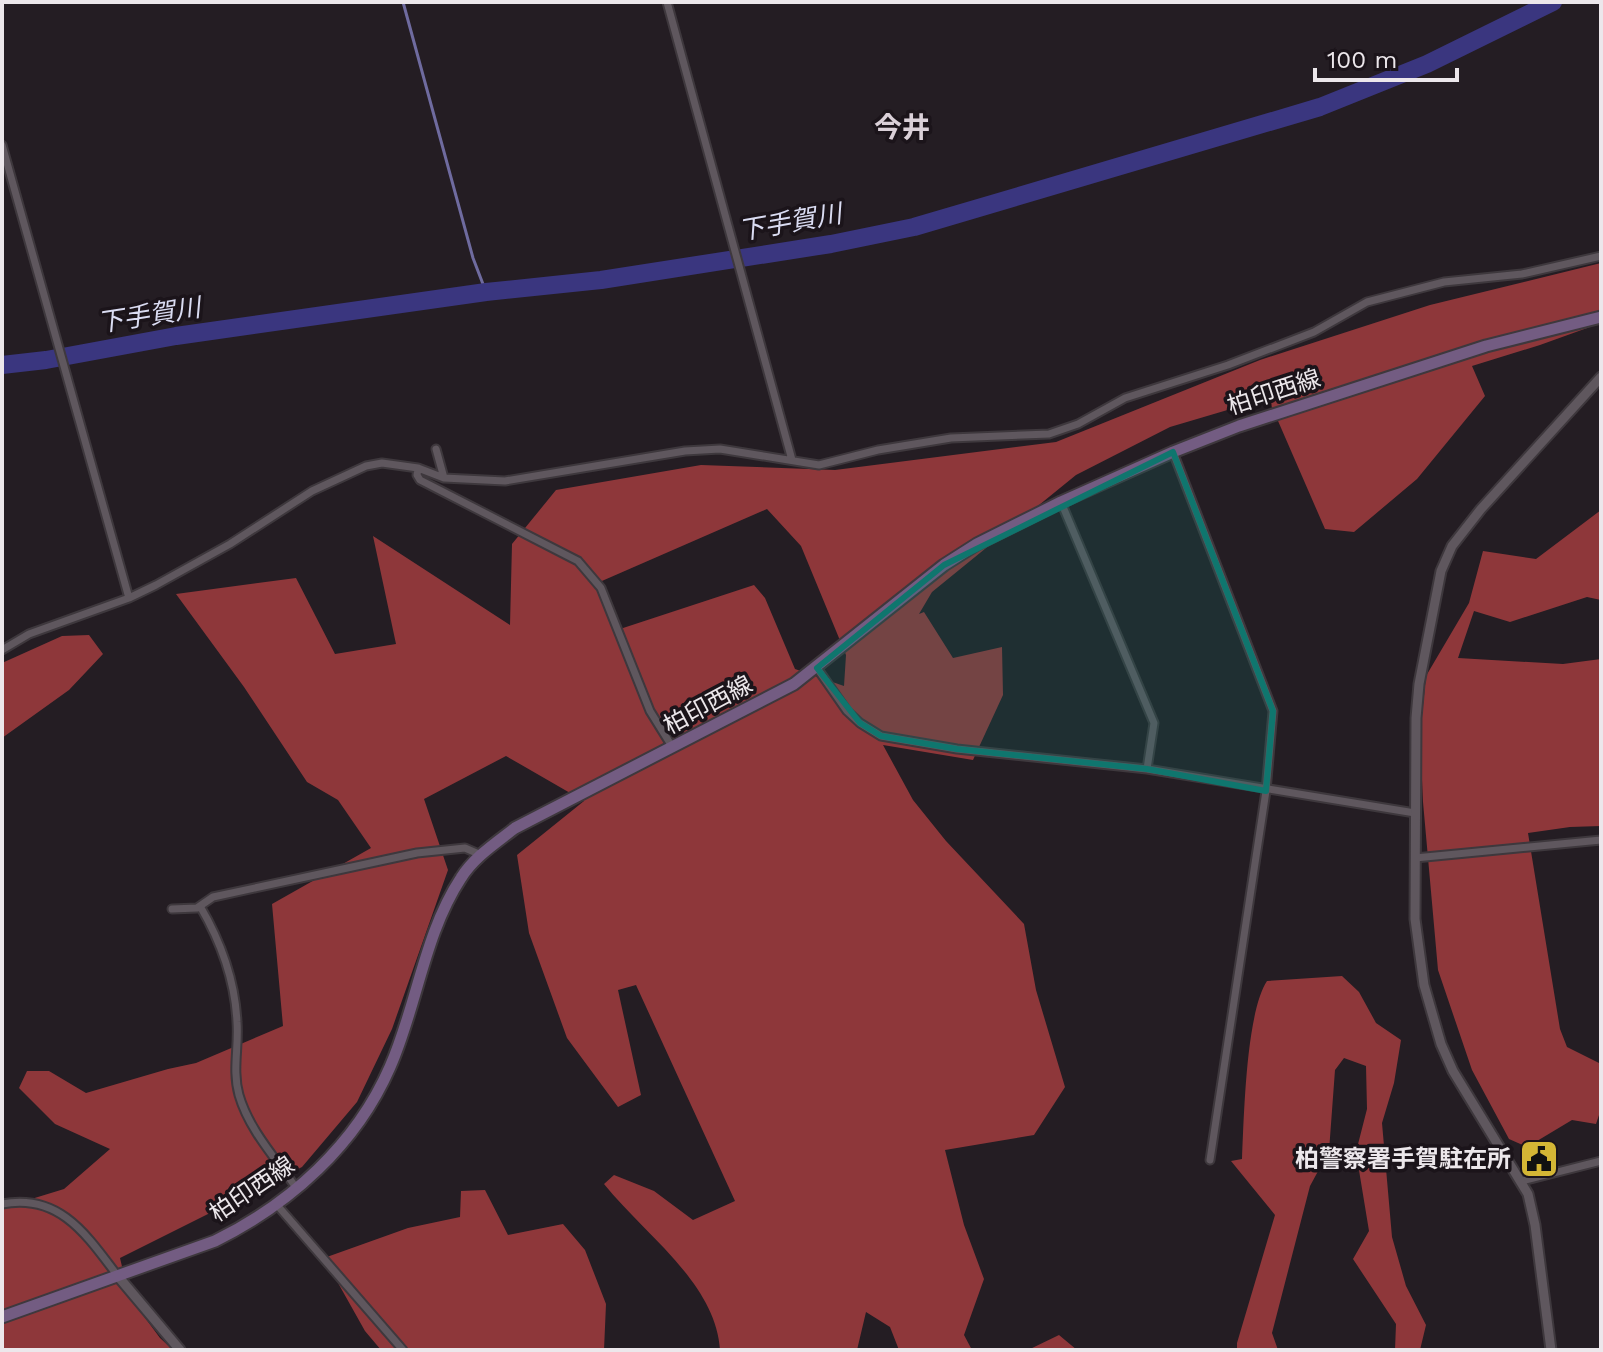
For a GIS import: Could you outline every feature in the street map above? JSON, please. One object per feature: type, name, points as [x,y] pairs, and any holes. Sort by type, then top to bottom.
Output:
[{"type":"main road","name":"柏印西線","points":[[2,1317],[215,1241],[277,1205],[315,1173],[348,1135],[378,1090],[399,1044],[443,914],[461,876],[481,855],[515,828],[794,684],[944,565],[977,544],[1061,502],[1239,426],[1486,346],[1601,317]]},
{"type":"street","points":[[667,2],[792,460]]},
{"type":"street","points":[[2,145],[129,598]]},
{"type":"street","points":[[2,650],[29,634],[129,598],[230,544],[276,512],[349,473],[382,463],[418,468],[444,478],[505,481],[624,459],[720,449],[819,465],[878,450],[951,438],[1049,434],[1078,424],[1125,398],[1228,365],[1314,332],[1367,302],[1444,282],[1522,274],[1601,256]]},
{"type":"street","points":[[1551,1350],[1532,1208],[1522,1181],[1462,1088],[1441,1044],[1424,985],[1418,947],[1415,752],[1419,684],[1441,571],[1452,546],[1481,509],[1601,377]]},
{"type":"street","points":[[436,449],[444,478]]},
{"type":"street","points":[[1173,452],[1273,711],[1266,791],[1210,1160]]},
{"type":"street","points":[[418,468],[420,480],[578,561],[594,578],[601,588],[650,711],[673,749]]},
{"type":"street","points":[[1061,502],[1154,723],[1147,769]]},
{"type":"street","points":[[817,668],[847,711],[881,736],[957,749],[1147,769],[1266,791],[1415,813]]},
{"type":"street","points":[[1415,858],[1601,840]]},
{"type":"street","points":[[172,909],[189,910],[213,897],[417,853],[465,848],[481,855]]},
{"type":"street","points":[[200,906],[218,937],[227,963],[237,1023],[234,1065],[239,1095],[250,1121],[297,1189]]},
{"type":"street","points":[[1522,1181],[1601,1161]]},
{"type":"street","points":[[2,1204],[19,1201],[50,1206],[64,1215],[180,1350]]},
{"type":"street","points":[[277,1205],[403,1350]]},
{"type":"highlighted area","points":[[1173,452],[1273,711],[1266,791],[1147,769],[957,749],[881,736],[860,723],[817,668],[944,565]]},
{"type":"shaded area","points":[[1601,263],[1601,323],[1472,366],[1485,396],[1417,479],[1354,532],[1325,529],[1268,398],[1170,427],[1076,475],[932,592],[919,614],[924,612],[953,658],[1002,647],[1003,695],[973,760],[883,745],[913,800],[946,841],[1024,924],[1036,990],[1065,1087],[1034,1135],[945,1150],[964,1225],[984,1279],[964,1335],[972,1350],[899,1350],[890,1327],[866,1312],[857,1350],[720,1350],[706,1303],[692,1281],[604,1184],[614,1175],[654,1191],[693,1220],[735,1201],[636,985],[618,990],[641,1095],[618,1107],[567,1038],[529,933],[517,855],[584,801],[506,756],[424,799],[448,870],[392,1029],[357,1102],[302,1167],[120,1258],[129,1296],[160,1338],[173,1350],[2,1350],[2,1208],[64,1189],[110,1149],[55,1124],[19,1088],[27,1071],[49,1071],[86,1093],[196,1063],[283,1026],[272,904],[371,848],[338,800],[307,782],[244,687],[176,594],[296,578],[335,654],[396,644],[373,536],[510,625],[512,544],[556,490],[701,465],[835,470],[1056,442],[1260,360],[1430,305]],"holes":[[[767,509],[801,546],[846,655],[844,686],[795,669],[765,598],[754,585],[620,629],[595,584]]]},
{"type":"shaded area","points":[[1601,510],[1601,600],[1587,597],[1510,622],[1474,611],[1458,658],[1563,664],[1601,659],[1601,826],[1528,833],[1560,1029],[1567,1047],[1601,1064],[1601,1109],[1596,1124],[1572,1120],[1527,1147],[1509,1139],[1472,1070],[1438,970],[1420,735],[1426,676],[1469,603],[1483,551],[1536,559]]},
{"type":"shaded area","points":[[89,635],[103,654],[69,690],[2,738],[2,663],[62,636]]},
{"type":"shaded area","points":[[1342,976],[1359,992],[1376,1023],[1401,1040],[1394,1083],[1382,1123],[1392,1237],[1406,1286],[1426,1325],[1420,1350],[1395,1350],[1396,1324],[1353,1259],[1369,1231],[1356,1152],[1367,1109],[1366,1066],[1344,1058],[1335,1070],[1329,1151],[1310,1186],[1272,1333],[1278,1350],[1237,1350],[1275,1215],[1231,1161],[1242,1159],[1247,1066],[1260,996],[1267,981]]},
{"type":"shaded area","points":[[485,1190],[508,1235],[563,1224],[585,1250],[606,1304],[604,1350],[381,1350],[365,1331],[324,1258],[408,1228],[460,1217],[461,1191]]},
{"type":"shaded area","points":[[1059,1335],[1077,1350],[1028,1350]]},
{"type":"waterway","points":[[403,2],[473,258],[486,292]]},
{"type":"waterway","name":"下手賀川","points":[[2,365],[176,336],[486,292],[601,280],[831,244],[914,227],[1320,107],[1427,64],[1553,2]]},
{"type":"place","name":"柏警察署手賀駐在所","points":[[1539,1159]]},
{"type":"district","name":"今井","points":[[902,127]]}]
